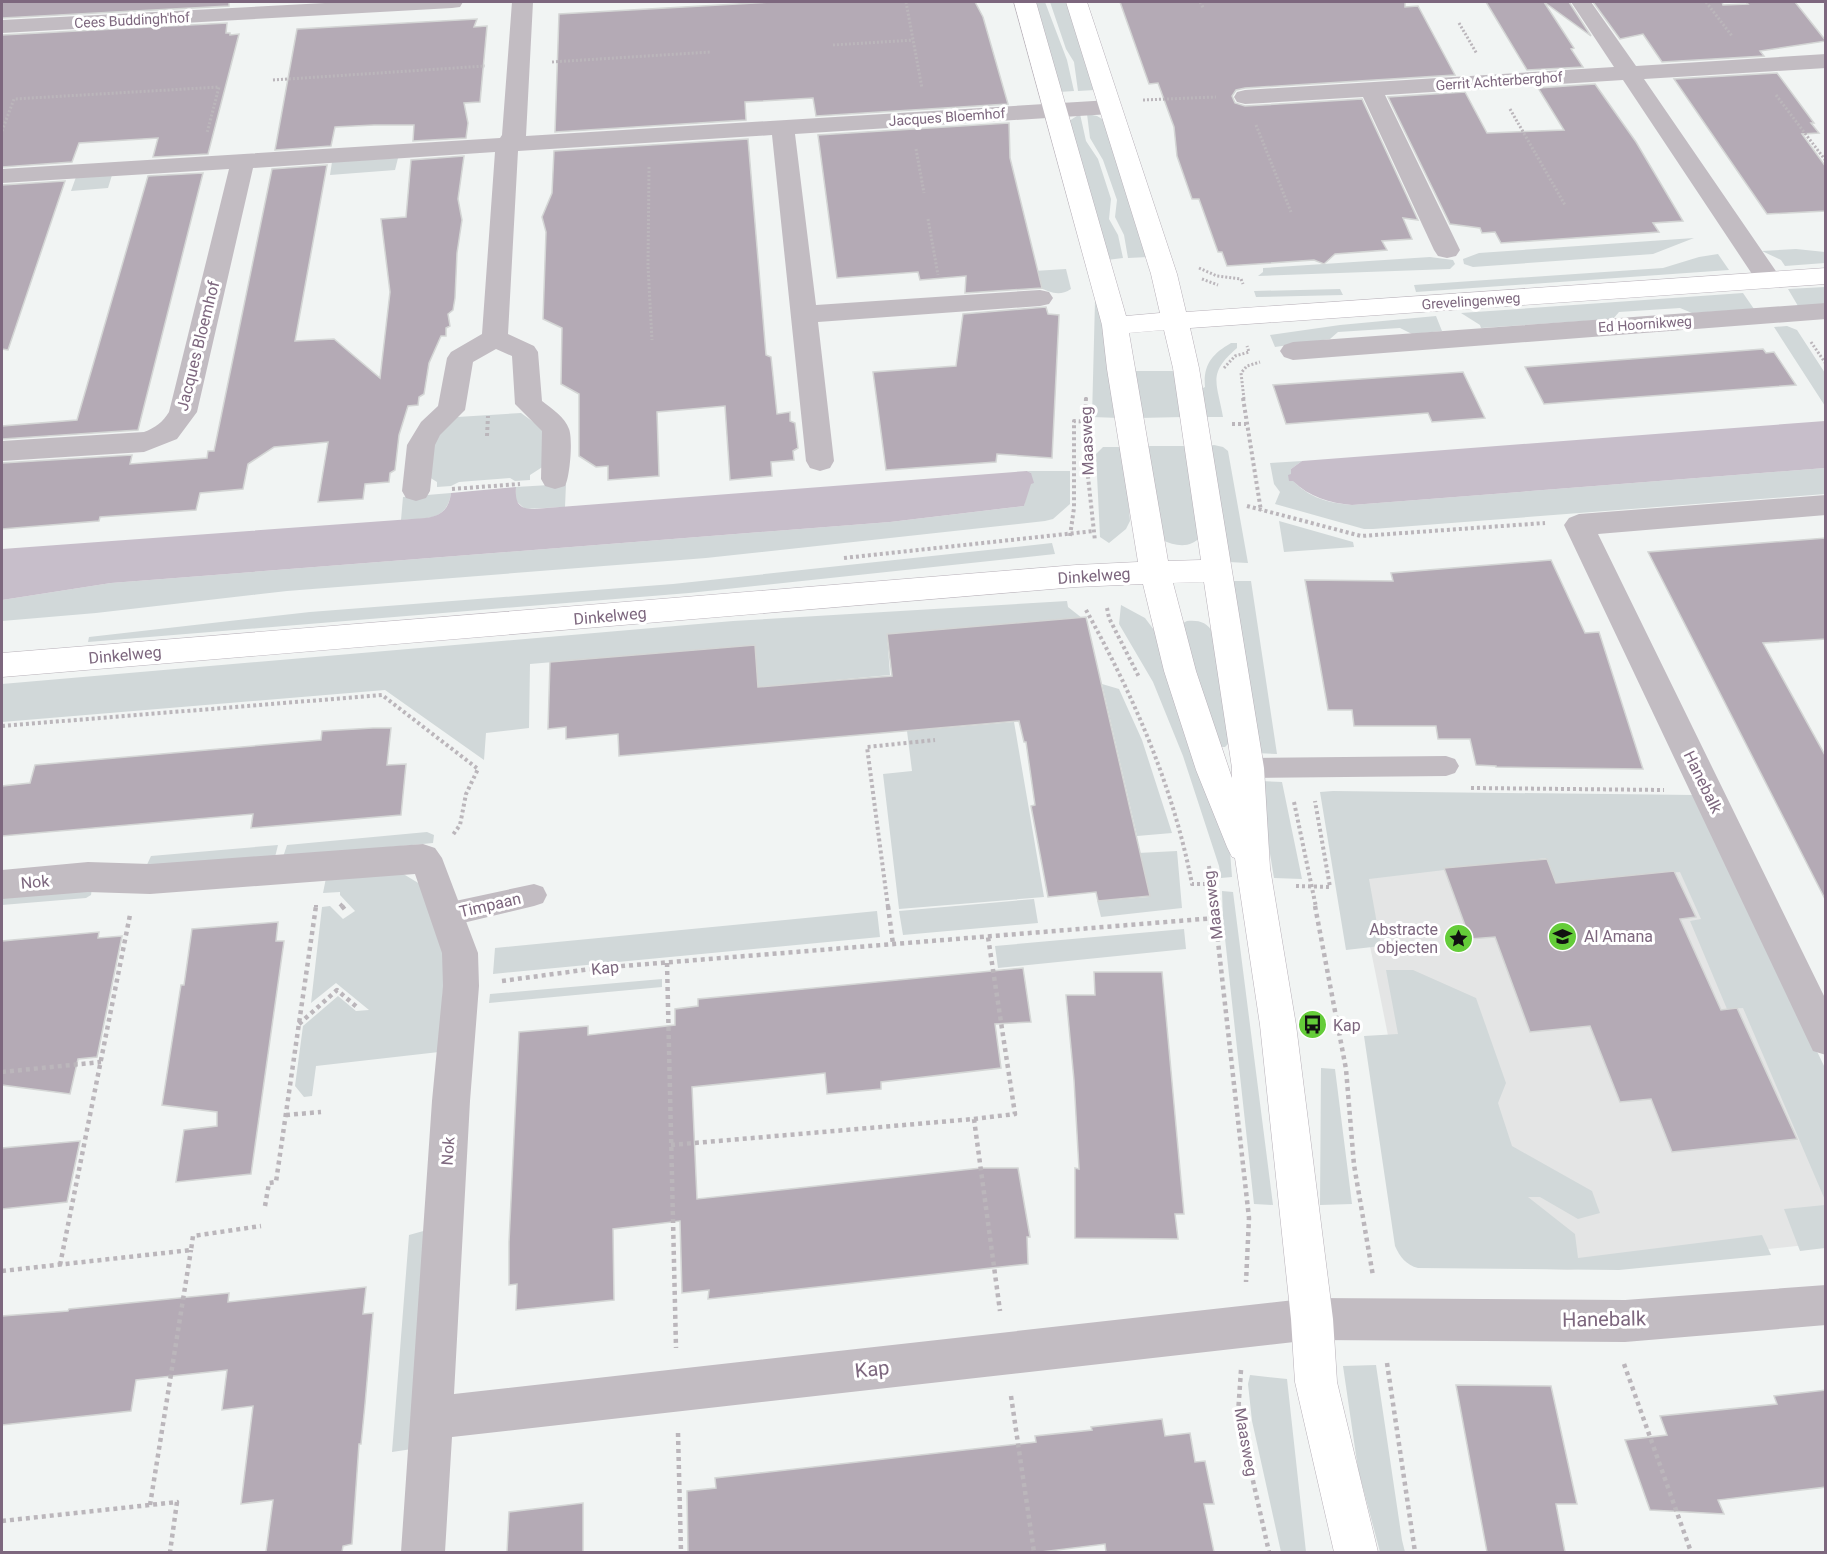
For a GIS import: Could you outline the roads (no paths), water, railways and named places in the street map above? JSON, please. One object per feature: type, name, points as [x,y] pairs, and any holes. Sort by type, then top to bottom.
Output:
[{"type":"street","name":"Cees Buddingh'hof","points":[[2,27],[264,7],[452,2]]},
{"type":"street","points":[[495,338],[507,144],[514,136],[522,2]]},
{"type":"street","points":[[1025,2],[1116,325],[1120,369],[1155,572],[1180,671],[1212,770],[1253,868]]},
{"type":"street","points":[[1076,2],[1164,274],[1186,368],[1248,768],[1253,868],[1278,1025],[1312,1319],[1316,1382],[1356,1552]]},
{"type":"street","points":[[1581,2],[1770,280]]},
{"type":"street","name":"Gerrit Achterberghof","points":[[1245,98],[1826,62]]},
{"type":"street","points":[[1371,90],[1448,250]]},
{"type":"street","name":"Jacques Bloemhof","points":[[2,176],[783,129],[1109,105]]},
{"type":"street","points":[[783,129],[805,314],[819,461]]},
{"type":"street","name":"Jacques Bloemhof","points":[[2,451],[144,442],[162,437],[175,428],[183,412],[243,161]]},
{"type":"street","name":"Grevelingenweg","points":[[1116,325],[1826,276]]},
{"type":"street","points":[[805,314],[1040,298]]},
{"type":"street","points":[[1448,302],[1464,338]]},
{"type":"street","name":"Ed Hoornikweg","points":[[1293,351],[1826,310]]},
{"type":"street","points":[[495,338],[525,352],[529,404],[556,430],[555,479]]},
{"type":"street","points":[[416,491],[421,441],[433,424],[451,410],[460,358],[495,338]]},
{"type":"street","name":"Hanebalk","points":[[1826,505],[1579,525],[1826,1039]]},
{"type":"street","name":"Dinkelweg","points":[[2,665],[1100,575],[1218,570]]},
{"type":"street","points":[[1212,770],[1248,768]]},
{"type":"street","name":"Nok","points":[[2,885],[88,877],[137,879],[423,858],[430,868],[460,953],[461,986],[451,1101],[423,1552]]},
{"type":"street","name":"Hanebalk","points":[[1312,1319],[1609,1320],[1826,1305]]},
{"type":"street","name":"Kap","points":[[431,1418],[1312,1319]]},
{"type":"lane","points":[[1248,768],[1446,766]]},
{"type":"lane","name":"Timpaan","points":[[446,915],[534,895]]},
{"type":"place","name":"Al Amana","points":[[1563,936]]},
{"type":"place","name":"Abstracte objecten","points":[[1459,938]]},
{"type":"place","name":"Kap","points":[[1312,1025]]}]
